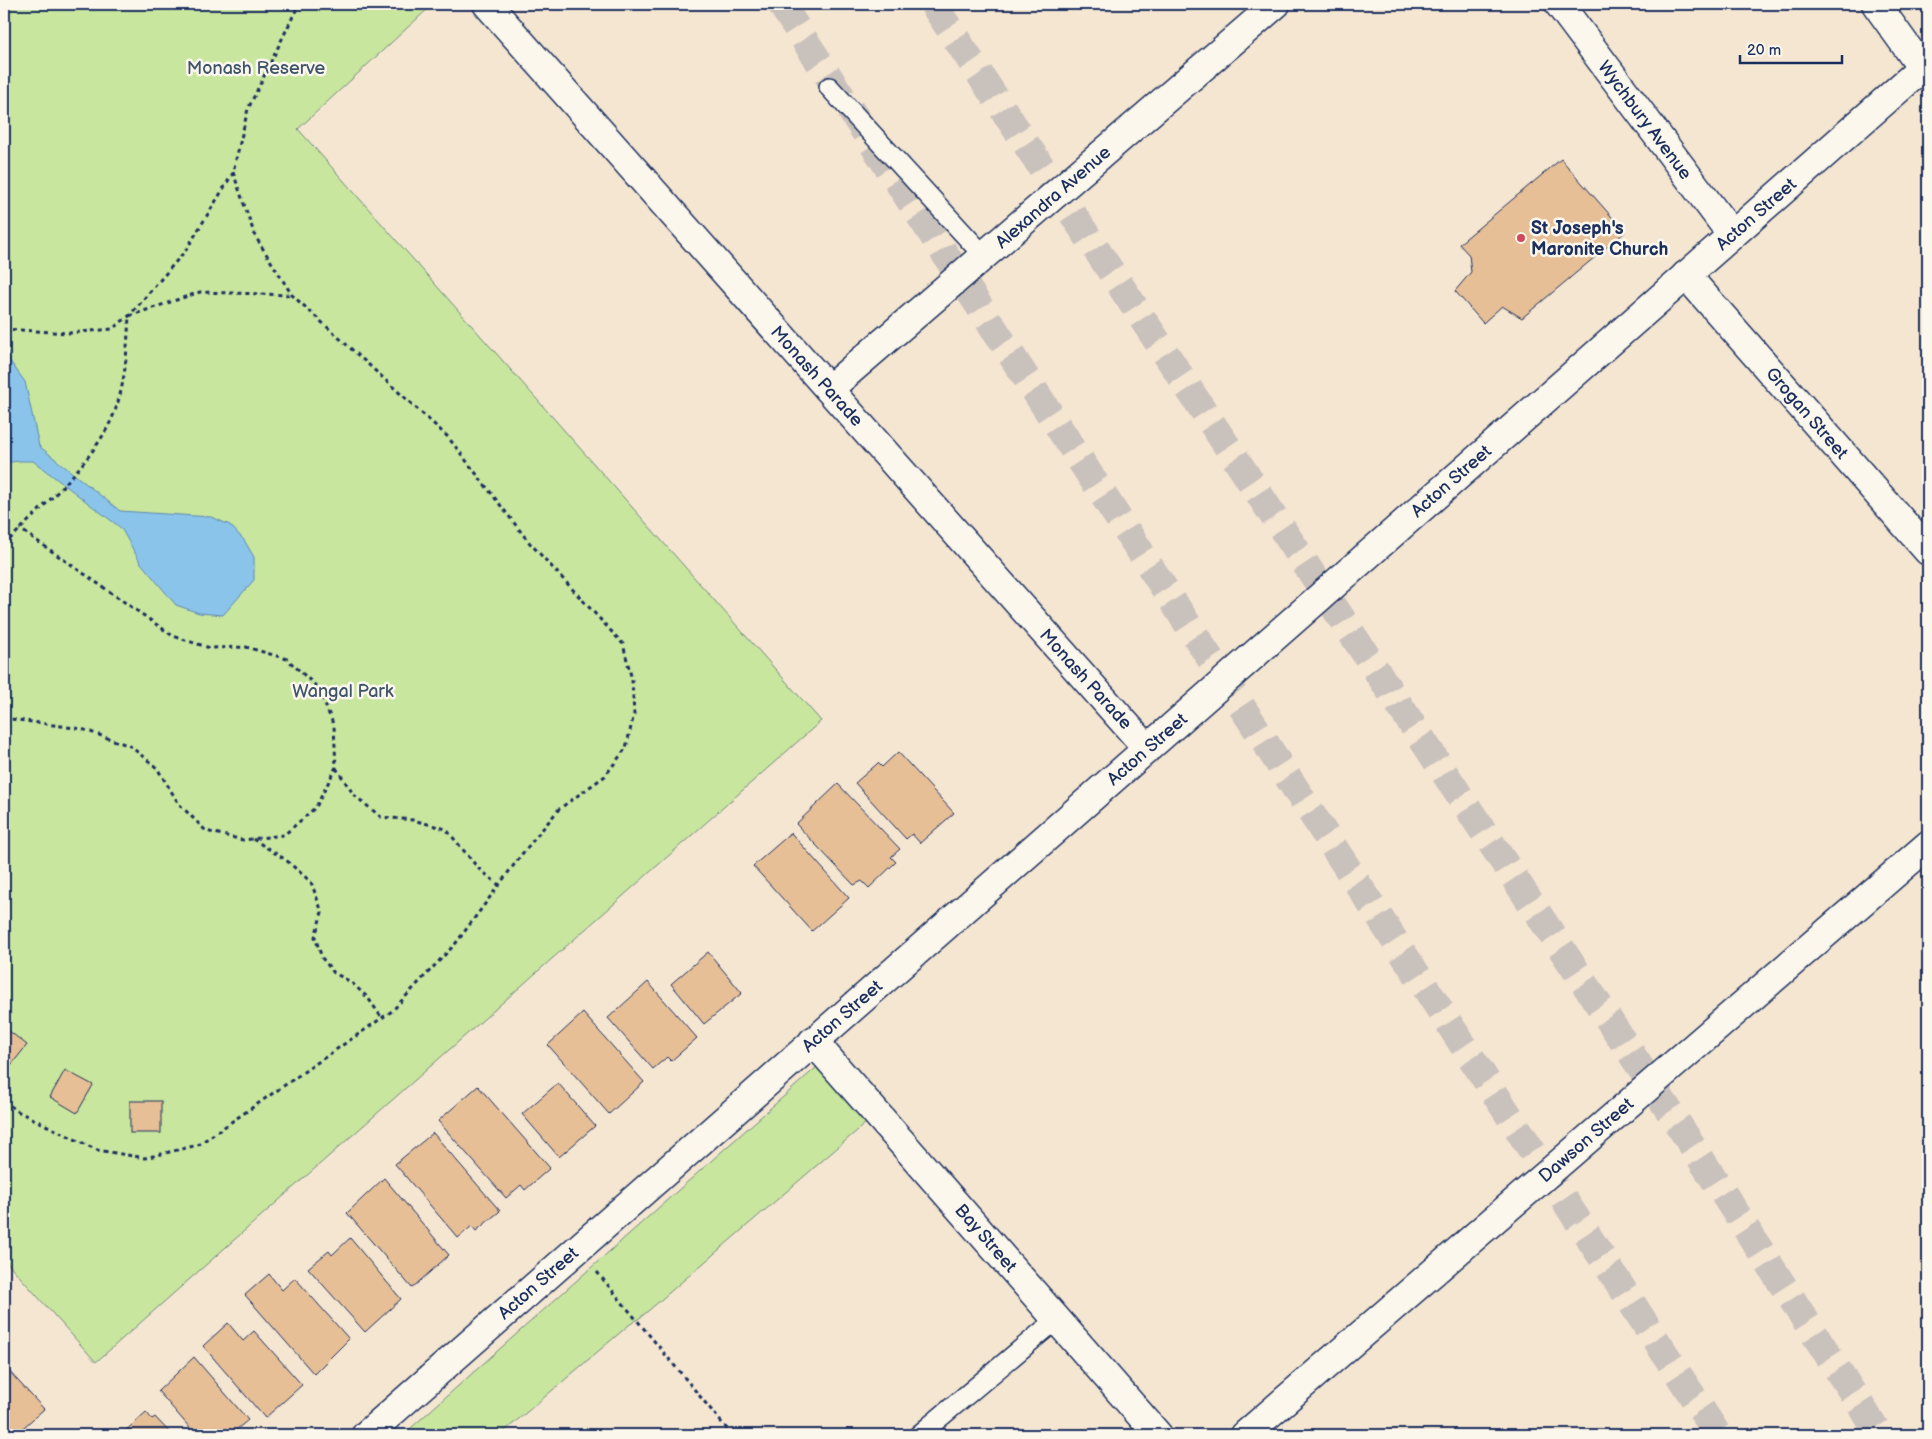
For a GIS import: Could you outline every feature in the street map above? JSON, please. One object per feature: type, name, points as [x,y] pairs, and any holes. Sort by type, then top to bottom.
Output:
[{"type":"street","name":"Monash Parade","points":[[487,4],[1147,748]]},
{"type":"street","name":"Alexandra Avenue","points":[[829,389],[1276,4]]},
{"type":"street","name":"Wychbury Avenue","points":[[1559,4],[1732,235]]},
{"type":"street","points":[[1876,4],[1925,65]]},
{"type":"street","name":"Acton Street","points":[[366,1435],[1925,65]]},
{"type":"street","name":"Grogan Street","points":[[1686,275],[1928,551]]},
{"type":"street","name":"Dawson Street","points":[[1244,1435],[1928,845]]},
{"type":"street","name":"Bay Street","points":[[814,1041],[1158,1435]]},
{"type":"lane","points":[[829,87],[984,256]]},
{"type":"lane","points":[[919,1435],[1057,1319]]},
{"type":"path","points":[[4,329],[70,332],[112,328],[129,316],[186,250],[233,172],[248,108],[299,4]]},
{"type":"path","points":[[4,1100],[19,1112],[97,1150],[145,1158],[198,1145],[392,1011],[456,943],[522,854],[559,809],[605,776],[626,748],[634,714],[632,680],[623,644],[528,541],[448,437],[292,295],[255,236],[233,172]]},
{"type":"path","points":[[129,316],[200,292],[292,295]]},
{"type":"path","points":[[4,545],[94,451],[115,411],[127,359],[129,316]]},
{"type":"path","points":[[4,717],[82,729],[130,746],[157,768],[179,804],[206,831],[243,840],[284,835],[316,806],[336,767],[334,726],[318,688],[288,659],[246,647],[210,648],[173,636],[20,529]]},
{"type":"path","points":[[336,767],[354,795],[381,817],[413,820],[446,829],[478,868],[499,885]]},
{"type":"path","points":[[253,839],[286,860],[311,882],[322,912],[316,937],[322,958],[334,973],[350,982],[368,998],[382,1018]]},
{"type":"path","points":[[577,1249],[732,1435]]},
{"type":"green space","name":"Wangal Park","points":[[4,4],[433,4],[298,129],[821,721],[96,1362],[4,1259]]},
{"type":"green space","points":[[819,1065],[866,1123],[641,1317],[629,1325],[500,1435],[403,1435]]},
{"type":"water","points":[[4,335],[10,361],[25,382],[39,446],[120,511],[211,517],[230,525],[244,540],[254,557],[254,580],[223,615],[199,613],[176,605],[140,562],[121,528],[33,461],[4,463]]},
{"type":"building","points":[[1561,159],[1625,232],[1522,318],[1502,306],[1483,323],[1455,291],[1471,272],[1469,255],[1459,244]]},
{"type":"building","points":[[898,752],[954,813],[920,843],[912,834],[906,839],[855,783],[878,763],[882,767]]},
{"type":"building","points":[[838,784],[900,849],[891,857],[896,862],[869,888],[862,881],[854,885],[796,824]]},
{"type":"building","points":[[791,833],[849,898],[812,931],[753,866]]},
{"type":"building","points":[[708,952],[742,993],[704,1024],[671,984]]},
{"type":"building","points":[[648,982],[697,1038],[671,1061],[667,1057],[653,1069],[608,1018]]},
{"type":"building","points":[[583,1013],[644,1082],[609,1114],[548,1045]]},
{"type":"building","points":[[4,1027],[27,1045],[8,1069],[4,1066]]},
{"type":"building","points":[[65,1070],[93,1085],[77,1113],[50,1097]]},
{"type":"building","points":[[558,1083],[595,1126],[559,1157],[522,1114]]},
{"type":"building","points":[[478,1086],[550,1168],[525,1190],[521,1185],[506,1198],[438,1121]]},
{"type":"building","points":[[130,1101],[161,1101],[161,1133],[130,1133]]},
{"type":"building","points":[[433,1133],[500,1211],[476,1231],[472,1226],[458,1238],[395,1164]]},
{"type":"building","points":[[384,1178],[449,1255],[412,1288],[347,1213]]},
{"type":"building","points":[[350,1238],[401,1299],[365,1332],[308,1268],[329,1251],[332,1255]]},
{"type":"building","points":[[269,1274],[282,1290],[295,1278],[349,1339],[314,1374],[245,1295]]},
{"type":"building","points":[[228,1323],[243,1341],[254,1331],[302,1385],[265,1418],[203,1346]]},
{"type":"building","points":[[194,1357],[248,1420],[230,1435],[196,1435],[158,1391]]},
{"type":"building","points":[[7,1369],[44,1409],[15,1435],[4,1435],[4,1372]]},
{"type":"building","points":[[146,1412],[152,1419],[155,1417],[172,1435],[121,1435]]},
{"type":"tunnel","points":[[781,4],[1718,1435]]},
{"type":"tunnel","points":[[933,4],[1684,1133],[1880,1435]]},
{"type":"place","name":"St Joseph's Maronite Church","points":[[1521,238]]},
{"type":"park label","name":"Monash Reserve","points":[[256,68]]}]
